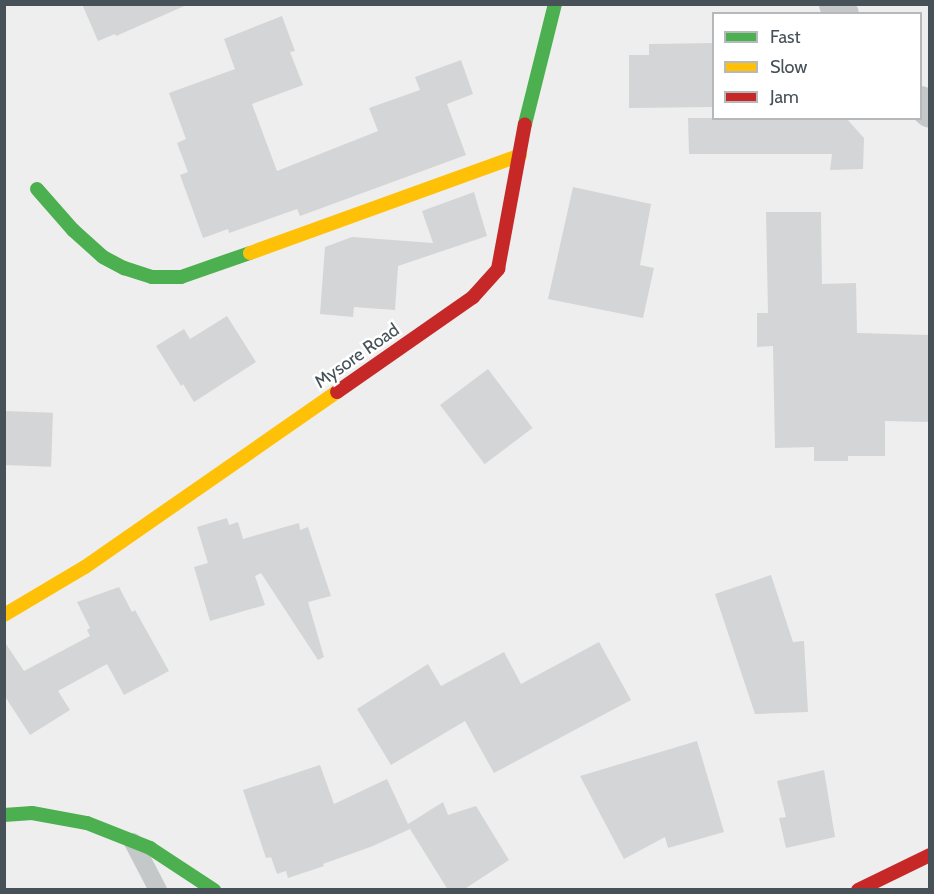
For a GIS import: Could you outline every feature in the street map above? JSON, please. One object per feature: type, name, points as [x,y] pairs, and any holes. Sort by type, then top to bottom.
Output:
[{"type":"street","name":"Mysore Road","points":[[4,615],[85,567],[473,297],[498,268],[520,155],[555,4]]},
{"type":"street","points":[[37,189],[73,230],[103,257],[124,268],[152,277],[181,276],[339,222],[520,155]]},
{"type":"street","points":[[4,815],[32,813],[87,824],[150,848],[214,890]]},
{"type":"street","points":[[858,890],[930,855]]},
{"type":"lane","points":[[132,841],[158,890]]},
{"type":"building","points":[[82,4],[189,4],[116,36],[115,34],[98,41]]},
{"type":"building","points":[[282,16],[295,51],[290,52],[303,85],[252,104],[277,171],[378,131],[369,108],[420,90],[415,77],[461,60],[473,94],[447,104],[466,155],[300,216],[297,209],[229,233],[228,229],[203,238],[180,175],[188,172],[177,143],[186,139],[169,93],[235,69],[224,39]]},
{"type":"building","points":[[712,43],[712,107],[629,108],[629,55],[649,55],[649,44]]},
{"type":"building","points":[[688,118],[848,120],[864,138],[863,169],[830,170],[832,154],[689,154]]},
{"type":"building","points":[[573,187],[651,204],[640,265],[654,268],[643,318],[548,299]]},
{"type":"building","points":[[474,192],[487,236],[398,266],[395,310],[354,307],[353,317],[320,314],[325,247],[352,237],[433,243],[422,211]]},
{"type":"building","points":[[766,212],[821,212],[822,284],[856,283],[857,333],[930,335],[930,422],[885,421],[885,456],[848,456],[848,461],[814,461],[814,447],[775,448],[773,346],[757,347],[757,313],[768,313]]},
{"type":"building","points":[[227,316],[256,362],[194,402],[156,346],[184,329],[190,339]]},
{"type":"building","points":[[488,369],[533,428],[485,464],[440,405]]},
{"type":"building","points":[[4,411],[53,413],[51,467],[4,465]]},
{"type":"building","points":[[227,518],[229,525],[238,522],[243,539],[299,523],[300,530],[308,527],[331,596],[308,602],[324,657],[318,660],[261,573],[255,576],[265,605],[210,621],[194,567],[208,563],[197,527]]},
{"type":"building","points":[[771,575],[793,642],[804,641],[808,712],[755,714],[715,594]]},
{"type":"building","points":[[119,587],[132,612],[135,610],[169,671],[124,695],[107,664],[58,691],[70,710],[30,735],[4,695],[4,641],[24,671],[90,636],[87,630],[90,628],[77,602]]},
{"type":"building","points":[[599,642],[631,700],[494,773],[465,721],[391,765],[357,709],[428,664],[441,686],[504,652],[521,684]]},
{"type":"building","points":[[697,741],[724,832],[668,848],[665,837],[624,859],[580,776]]},
{"type":"building","points":[[320,765],[334,804],[387,779],[408,824],[443,802],[448,815],[476,806],[509,860],[463,890],[448,890],[410,829],[373,846],[323,864],[324,866],[288,878],[286,871],[277,874],[271,857],[266,858],[243,790]]},
{"type":"building","points":[[824,770],[835,837],[786,848],[779,818],[786,817],[777,781]]},
{"type":"traffic: fast","points":[[525,124],[555,4]]},
{"type":"traffic: fast","points":[[37,189],[73,230],[103,257],[124,268],[152,277],[181,277],[250,253]]},
{"type":"traffic: fast","points":[[4,815],[32,813],[87,823],[150,848],[214,890]]},
{"type":"traffic: slow","points":[[250,253],[520,155]]},
{"type":"traffic: slow","points":[[4,615],[85,567],[337,392]]},
{"type":"traffic: jam","points":[[337,392],[473,297],[498,269],[525,124]]},
{"type":"traffic: jam","points":[[858,890],[930,855]]}]
